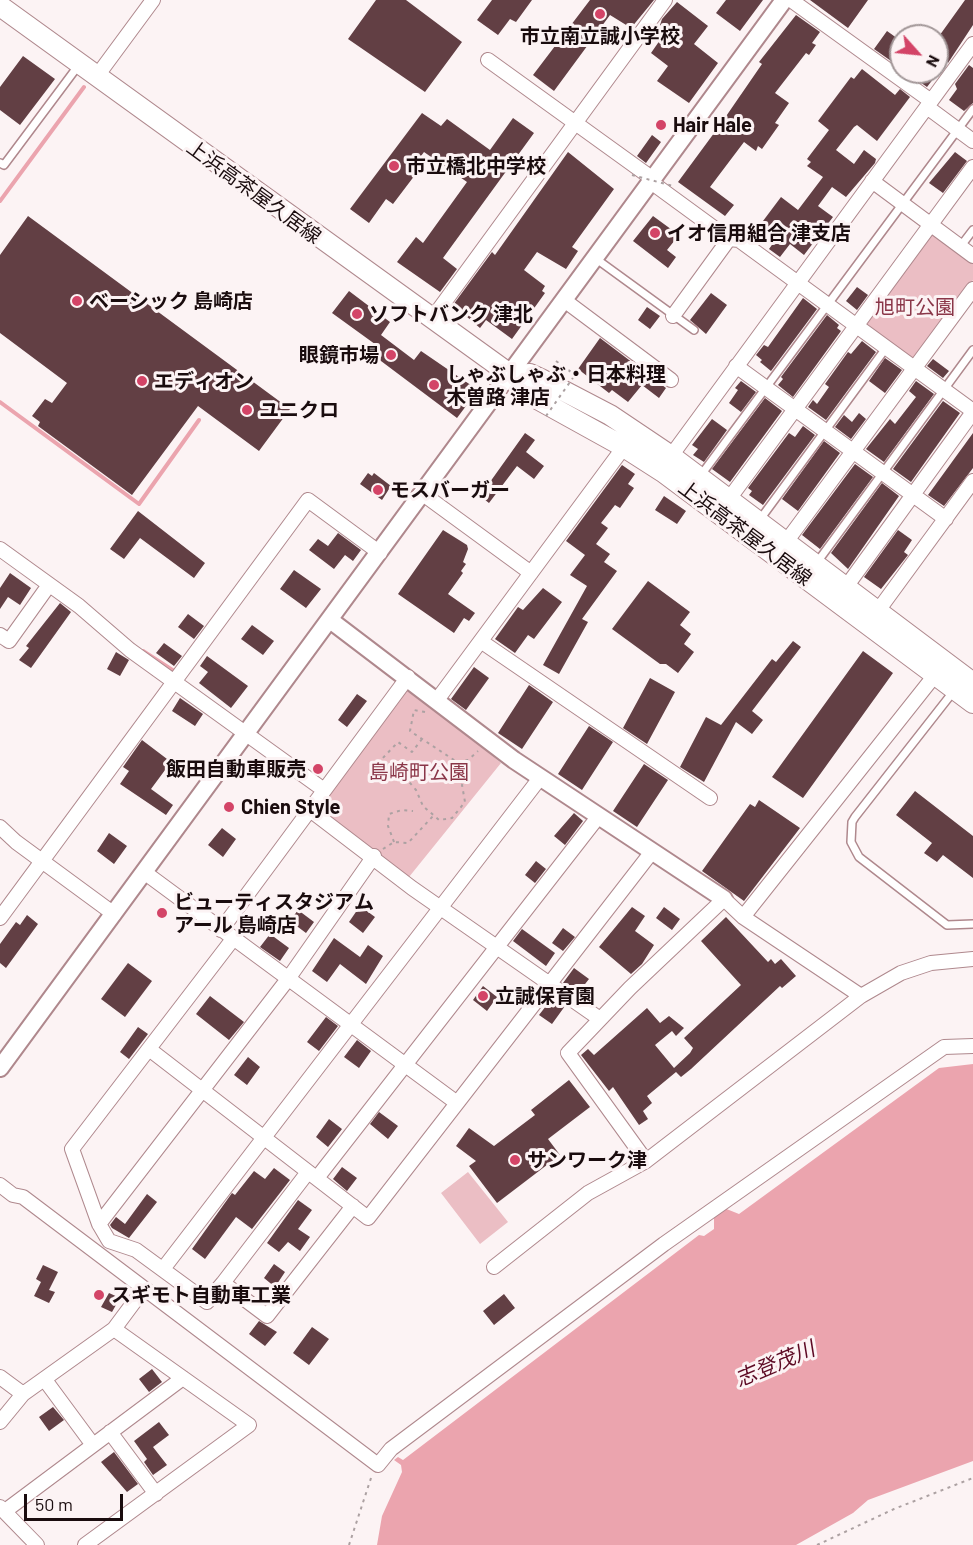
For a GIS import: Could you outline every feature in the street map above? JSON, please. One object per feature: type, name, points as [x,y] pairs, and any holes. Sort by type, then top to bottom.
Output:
[{"type":"main road","name":"上浜高茶屋久居線","points":[[0,6],[511,375],[521,390],[624,447],[663,472],[935,675],[964,686]]},
{"type":"main road","name":"上浜高茶屋久居線","points":[[511,375],[530,374],[541,379],[610,415],[671,456],[877,612],[964,686],[973,703]]},
{"type":"street","points":[[97,76],[153,0]]},
{"type":"street","points":[[432,319],[665,0]]},
{"type":"street","points":[[0,1068],[511,375],[784,0]]},
{"type":"street","points":[[791,0],[929,104],[973,141]]},
{"type":"street","points":[[671,456],[973,44]]},
{"type":"street","points":[[488,60],[575,122],[729,239],[739,240],[973,412],[846,587]]},
{"type":"street","points":[[729,499],[973,167]]},
{"type":"street","points":[[872,181],[973,256]]},
{"type":"street","points":[[673,316],[729,239]]},
{"type":"street","points":[[786,542],[973,289]]},
{"type":"street","points":[[564,300],[671,380]]},
{"type":"street","points":[[736,366],[945,519]]},
{"type":"street","points":[[437,700],[624,447]]},
{"type":"street","points":[[877,612],[973,481]]},
{"type":"street","points":[[423,494],[531,573]]},
{"type":"street","points":[[0,918],[308,500],[380,553]]},
{"type":"street","points":[[0,549],[175,682],[324,790]]},
{"type":"street","points":[[0,635],[9,641],[49,585]]},
{"type":"street","points":[[330,620],[540,778],[724,899],[743,917],[861,996]]},
{"type":"street","points":[[482,642],[710,798]]},
{"type":"street","points":[[743,917],[935,675]]},
{"type":"street","points":[[221,930],[408,677]]},
{"type":"street","points":[[163,1269],[540,778]]},
{"type":"street","points":[[310,810],[379,853],[441,908],[600,1019]]},
{"type":"street","points":[[233,939],[72,1149],[99,1224],[109,1241],[136,1250],[207,1302],[405,1065],[598,817]]},
{"type":"street","points":[[0,827],[42,862],[114,914]]},
{"type":"street","points":[[99,1224],[204,1090],[379,853]]},
{"type":"street","points":[[149,1049],[368,1218],[651,853]]},
{"type":"street","points":[[144,872],[457,1103]]},
{"type":"street","points":[[646,1161],[568,1053],[724,899]]},
{"type":"street","points":[[494,1268],[588,1193],[646,1161],[861,996],[901,973],[931,963],[973,959]]},
{"type":"street","points":[[0,1185],[13,1195],[23,1197],[143,1290],[378,1465],[391,1449],[664,1244],[935,1053],[953,1045],[973,1046]]},
{"type":"street","points":[[223,1283],[267,1316],[353,1206]]},
{"type":"street","points":[[97,1255],[109,1241]]},
{"type":"street","points":[[0,1422],[23,1394],[114,1329],[143,1290]]},
{"type":"street","points":[[85,1545],[249,1425],[114,1329]]},
{"type":"street","points":[[0,1377],[23,1394]]},
{"type":"street","points":[[37,1545],[2,1509],[183,1378]]},
{"type":"street","points":[[45,1380],[93,1444]]},
{"type":"street","points":[[110,1432],[156,1494]]},
{"type":"lane","points":[[0,163],[4,165],[80,64]]},
{"type":"lane","points":[[704,471],[973,110]]},
{"type":"lane","points":[[960,247],[973,230]]},
{"type":"lane","points":[[595,258],[694,330]]},
{"type":"lane","points":[[764,514],[886,348]]},
{"type":"lane","points":[[821,557],[973,350]]},
{"type":"lane","points":[[964,686],[855,817],[852,822],[851,842],[859,857],[947,925],[973,924]]},
{"type":"path","points":[[632,175],[673,186]]},
{"type":"path","points":[[546,416],[575,375],[556,362]]},
{"type":"path","points":[[414,710],[410,731],[457,762],[468,760]]},
{"type":"path","points":[[422,739],[412,752],[398,742],[380,761],[398,769],[416,790],[423,806],[439,820],[452,818],[465,802],[462,785],[470,768]]},
{"type":"path","points":[[394,842],[388,826],[389,814],[402,810],[413,811]]},
{"type":"path","points":[[379,853],[394,842],[408,843],[434,815]]},
{"type":"path","points":[[349,1545],[369,1480],[378,1465]]},
{"type":"path","points":[[817,1545],[884,1513],[973,1478]]},
{"type":"green space","name":"旭町公園","points":[[933,230],[973,260],[973,280],[918,357],[911,357],[868,325],[867,318]]},
{"type":"green space","name":"島崎町公園","points":[[407,689],[412,689],[501,763],[409,877],[321,810],[320,806]]},
{"type":"green space","points":[[468,1172],[508,1222],[480,1244],[441,1193]]},
{"type":"water","name":"志登茂川","points":[[973,1064],[973,1461],[868,1500],[853,1513],[796,1545],[377,1545],[382,1516],[402,1472],[401,1465],[394,1460],[398,1457],[403,1460],[699,1235],[704,1236],[714,1229],[714,1214],[724,1208],[739,1214],[939,1068]]},
{"type":"building","points":[[376,0],[406,0],[462,42],[425,92],[348,39]]},
{"type":"building","points":[[492,0],[532,0],[516,22],[510,19],[498,35],[477,20]]},
{"type":"building","points":[[590,0],[654,0],[631,28],[610,15],[554,91],[533,75]]},
{"type":"building","points":[[726,0],[763,0],[740,31],[716,13]]},
{"type":"building","points":[[810,0],[868,0],[848,28]]},
{"type":"building","points":[[965,0],[973,0],[973,25],[949,61],[949,24]]},
{"type":"building","points":[[677,2],[708,26],[694,44],[718,63],[689,103],[657,81],[668,66],[651,53],[667,30],[660,25],[662,19]]},
{"type":"building","points":[[796,15],[820,32],[812,43],[816,45],[809,55],[806,53],[775,93],[789,103],[775,123],[779,125],[762,149],[758,146],[756,151],[744,142],[710,187],[734,205],[725,216],[678,182],[762,64],[759,62]]},
{"type":"building","points":[[887,31],[889,32],[889,60],[874,49]]},
{"type":"building","points":[[23,56],[55,79],[20,125],[0,110],[0,87]]},
{"type":"building","points":[[969,65],[973,68],[973,103],[964,111],[949,100],[957,89],[955,84]]},
{"type":"building","points":[[862,69],[895,95],[900,89],[910,97],[877,141],[857,125],[854,127],[836,150],[854,164],[864,150],[876,159],[875,163],[846,197],[832,187],[818,206],[833,217],[804,255],[790,244],[780,257],[769,249],[774,242],[757,229],[781,197],[798,210],[823,177],[807,166],[811,162],[807,159],[829,130],[818,121],[851,77],[854,79]]},
{"type":"building","points":[[422,113],[441,126],[447,119],[490,150],[513,118],[534,133],[443,258],[457,269],[440,292],[397,262],[416,237],[423,243],[467,182],[424,152],[410,171],[415,175],[393,204],[386,199],[369,223],[350,209]]},
{"type":"building","points":[[652,135],[661,142],[646,163],[637,156]]},
{"type":"building","points":[[568,152],[614,189],[572,247],[578,251],[566,269],[537,252],[524,270],[545,286],[542,291],[545,293],[512,339],[486,320],[480,328],[453,305],[492,252],[495,255]]},
{"type":"building","points":[[955,152],[967,161],[943,193],[929,183]]},
{"type":"building","points":[[28,216],[290,409],[259,451],[198,406],[132,495],[38,426],[40,422],[32,416],[45,399],[52,403],[67,383],[0,333],[0,255]]},
{"type":"building","points":[[653,216],[679,235],[667,250],[676,257],[668,268],[633,241]]},
{"type":"building","points":[[857,287],[868,295],[857,310],[846,301]]},
{"type":"building","points":[[349,291],[390,322],[381,335],[414,360],[421,351],[478,390],[457,418],[373,355],[379,347],[332,313]]},
{"type":"building","points":[[711,293],[727,305],[706,334],[690,320]]},
{"type":"building","points":[[803,298],[817,309],[771,371],[760,362],[762,360],[756,355],[764,345],[768,347]]},
{"type":"building","points":[[647,307],[660,316],[650,329],[638,320]]},
{"type":"building","points":[[827,315],[839,325],[837,328],[841,331],[793,397],[778,385],[783,379],[781,377]]},
{"type":"building","points":[[600,338],[666,388],[659,398],[642,385],[628,402],[612,390],[609,393],[578,369]]},
{"type":"building","points":[[862,341],[876,352],[826,420],[808,407],[813,400],[817,404],[829,387],[825,384],[848,352],[851,354]]},
{"type":"building","points":[[885,358],[902,370],[885,393],[869,381]]},
{"type":"building","points":[[933,359],[949,371],[943,378],[927,366]]},
{"type":"building","points":[[741,381],[756,392],[741,412],[729,403],[738,390],[735,388]]},
{"type":"building","points":[[916,381],[934,394],[884,462],[866,449],[890,419],[895,424],[916,397],[909,391]]},
{"type":"building","points":[[765,398],[782,411],[730,482],[712,469]]},
{"type":"building","points":[[943,401],[960,413],[911,482],[893,469]]},
{"type":"building","points":[[859,413],[866,419],[851,439],[835,427],[844,415],[852,422]]},
{"type":"building","points":[[712,419],[727,430],[704,462],[693,455],[698,449],[692,445]]},
{"type":"building","points":[[803,426],[815,435],[763,505],[749,495],[752,491],[748,488],[789,433],[795,437]]},
{"type":"building","points":[[525,433],[535,440],[526,452],[544,466],[534,479],[517,466],[489,503],[480,496]]},
{"type":"building","points":[[973,433],[973,468],[944,506],[928,495]]},
{"type":"building","points":[[824,441],[840,453],[798,511],[782,499]]},
{"type":"building","points":[[855,464],[873,477],[820,549],[802,535]]},
{"type":"building","points":[[622,465],[635,474],[628,484],[634,488],[620,508],[615,505],[601,523],[608,528],[596,544],[610,554],[604,562],[617,571],[582,619],[588,622],[559,674],[543,665],[587,586],[570,575],[585,555],[566,541]]},
{"type":"building","name":"モスバーガー","points":[[368,473],[372,476],[374,473],[391,486],[382,500],[360,484]]},
{"type":"building","points":[[882,483],[899,496],[848,569],[831,553]]},
{"type":"building","points":[[664,496],[686,511],[677,524],[655,510]]},
{"type":"building","points":[[138,511],[205,563],[194,578],[140,538],[124,559],[110,549]]},
{"type":"building","points":[[443,530],[467,545],[468,549],[463,562],[466,564],[461,571],[463,573],[448,594],[475,613],[469,621],[464,618],[454,633],[398,594]]},
{"type":"building","points":[[898,530],[912,540],[904,552],[908,555],[881,589],[864,577]]},
{"type":"building","points":[[338,533],[361,550],[353,561],[345,555],[334,569],[309,550],[318,539],[328,546]]},
{"type":"building","points":[[294,570],[321,589],[306,608],[280,589]]},
{"type":"building","points":[[10,573],[31,588],[20,605],[8,597],[0,609],[0,588]]},
{"type":"building","points":[[648,581],[690,612],[680,625],[691,634],[684,644],[694,652],[678,673],[666,664],[660,664],[612,629]]},
{"type":"building","points":[[543,588],[562,602],[534,639],[528,635],[515,653],[495,639],[518,607],[523,610]]},
{"type":"building","points":[[60,603],[71,612],[31,668],[19,660],[29,648],[26,646]]},
{"type":"building","points":[[188,614],[204,626],[194,639],[178,627]]},
{"type":"building","points":[[252,625],[274,641],[263,655],[241,639]]},
{"type":"building","points":[[793,641],[801,647],[752,711],[763,720],[752,734],[736,722],[704,782],[680,767],[706,717],[721,725],[772,659],[776,662]]},
{"type":"building","points":[[164,643],[182,656],[174,666],[156,653]]},
{"type":"building","points":[[863,651],[893,673],[803,798],[772,777]]},
{"type":"building","points":[[116,652],[129,660],[120,676],[107,669]]},
{"type":"building","points":[[207,656],[248,686],[231,708],[199,683],[208,672],[200,666]]},
{"type":"building","points":[[474,667],[489,678],[466,710],[451,699]]},
{"type":"building","points":[[650,678],[675,692],[647,744],[623,728]]},
{"type":"building","points":[[529,685],[553,702],[522,749],[498,733]]},
{"type":"building","points":[[357,694],[367,701],[347,727],[338,720]]},
{"type":"building","points":[[180,698],[203,714],[195,726],[172,711]]},
{"type":"building","points":[[589,726],[613,742],[582,790],[558,774]]},
{"type":"building","points":[[142,740],[171,762],[151,789],[173,805],[166,815],[120,784],[129,771],[123,767]]},
{"type":"building","points":[[644,764],[668,780],[637,827],[613,811]]},
{"type":"building","points":[[915,791],[973,836],[973,878],[943,855],[937,862],[924,853],[932,843],[896,815]]},
{"type":"building","points":[[759,800],[800,828],[744,901],[702,871],[750,804],[755,807]]},
{"type":"building","points":[[574,813],[583,821],[565,845],[554,836]]},
{"type":"building","points":[[222,828],[236,839],[223,857],[208,845]]},
{"type":"building","points":[[109,833],[127,846],[114,864],[97,851]]},
{"type":"building","points":[[536,861],[546,869],[535,883],[525,875]]},
{"type":"building","points":[[360,906],[375,917],[363,933],[349,922]]},
{"type":"building","points":[[632,907],[645,916],[635,931],[654,945],[642,964],[631,974],[599,947]]},
{"type":"building","points":[[664,907],[680,919],[672,930],[656,918]]},
{"type":"building","points":[[298,910],[314,922],[306,933],[290,921]]},
{"type":"building","points":[[27,915],[38,924],[6,968],[0,963],[0,944],[16,922],[20,925]]},
{"type":"building","points":[[726,917],[768,962],[771,959],[775,964],[781,959],[796,976],[782,988],[780,986],[691,1069],[681,1077],[676,1072],[647,1096],[652,1103],[643,1111],[648,1119],[639,1125],[613,1087],[609,1091],[581,1055],[588,1049],[594,1055],[647,1008],[660,1023],[669,1016],[684,1028],[676,1036],[672,1031],[655,1045],[674,1068],[690,1053],[693,1048],[684,1038],[741,985],[701,941]]},
{"type":"building","points":[[563,928],[575,937],[563,951],[552,943]]},
{"type":"building","points":[[522,929],[555,953],[546,966],[513,941]]},
{"type":"building","points":[[270,934],[289,948],[280,961],[260,947]]},
{"type":"building","points":[[334,938],[360,957],[368,945],[383,956],[366,984],[340,964],[327,982],[312,971]]},
{"type":"building","points":[[128,963],[152,981],[125,1017],[101,999]]},
{"type":"building","points":[[574,968],[589,979],[578,993],[563,983]]},
{"type":"building","points":[[483,986],[497,997],[487,1011],[473,1000]]},
{"type":"building","points":[[210,996],[244,1022],[229,1040],[196,1014]]},
{"type":"building","points":[[553,997],[565,1006],[552,1024],[539,1015]]},
{"type":"building","points":[[326,1017],[338,1026],[319,1051],[307,1042]]},
{"type":"building","points":[[138,1027],[148,1034],[129,1059],[120,1052]]},
{"type":"building","points":[[357,1040],[371,1051],[359,1068],[344,1057]]},
{"type":"building","points":[[248,1057],[260,1067],[247,1085],[234,1075]]},
{"type":"building","name":"サンワーク津","points":[[569,1080],[590,1107],[548,1139],[560,1155],[497,1203],[469,1166],[476,1161],[456,1146],[469,1128],[494,1146],[535,1115],[531,1110]]},
{"type":"building","points":[[379,1112],[398,1126],[388,1139],[370,1124]]},
{"type":"building","points":[[329,1119],[342,1129],[328,1147],[316,1137]]},
{"type":"building","points":[[342,1167],[357,1178],[347,1191],[333,1179]]},
{"type":"building","points":[[274,1168],[290,1180],[252,1229],[236,1217],[205,1259],[192,1249],[232,1193],[235,1195],[254,1171],[265,1179]]},
{"type":"building","points":[[147,1194],[157,1202],[129,1238],[112,1228],[110,1225],[116,1217],[125,1224]]},
{"type":"building","points":[[298,1200],[312,1210],[298,1229],[310,1237],[300,1251],[288,1242],[279,1252],[267,1243]]},
{"type":"building","points":[[274,1264],[285,1272],[275,1287],[264,1278]]},
{"type":"building","points":[[43,1265],[58,1272],[49,1290],[55,1292],[49,1303],[34,1296],[41,1282],[36,1279]]},
{"type":"building","points":[[109,1293],[120,1298],[112,1312],[101,1307]]},
{"type":"building","points":[[504,1294],[515,1308],[494,1325],[483,1311]]},
{"type":"building","points":[[259,1321],[277,1332],[265,1346],[249,1334]]},
{"type":"building","points":[[312,1327],[329,1339],[309,1365],[293,1353]]},
{"type":"building","points":[[152,1369],[162,1382],[149,1392],[139,1379]]},
{"type":"building","points":[[53,1407],[64,1420],[49,1431],[39,1417]]},
{"type":"building","points":[[159,1422],[169,1435],[153,1447],[167,1465],[153,1475],[144,1462],[147,1459],[134,1441]]},
{"type":"building","points":[[114,1452],[138,1484],[127,1492],[101,1462]]},
{"type":"waterway","points":[[0,201],[84,87]]},
{"type":"waterway","points":[[0,402],[139,504],[199,420]]},
{"type":"waterway","points":[[143,651],[177,673]]},
{"type":"place","name":"市立南立誠小学校","points":[[600,14]]},
{"type":"place","name":"Hair Hale","points":[[661,125]]},
{"type":"place","name":"市立橋北中学校","points":[[394,166]]},
{"type":"place","name":"イオ信用組合 津支店","points":[[655,233]]},
{"type":"place","name":"ベーシック 島崎店","points":[[77,301]]},
{"type":"place","name":"ソフトバンク 津北","points":[[357,314]]},
{"type":"place","name":"眼鏡市場","points":[[391,355]]},
{"type":"place","name":"エディオン","points":[[142,381]]},
{"type":"place","name":"しゃぶしゃぶ・日本料理 木曽路 津店","points":[[434,385]]},
{"type":"place","name":"ユニクロ","points":[[247,410]]},
{"type":"place","name":"モスバーガー","points":[[378,490]]},
{"type":"place","name":"飯田自動車販売","points":[[318,769]]},
{"type":"place","name":"Chien Style","points":[[229,807]]},
{"type":"place","name":"ビューティスタジアム アール 島崎店","points":[[162,913]]},
{"type":"place","name":"立誠保育園","points":[[483,996]]},
{"type":"place","name":"サンワーク津","points":[[515,1160]]},
{"type":"place","name":"スギモト自動車工業","points":[[99,1295]]}]
